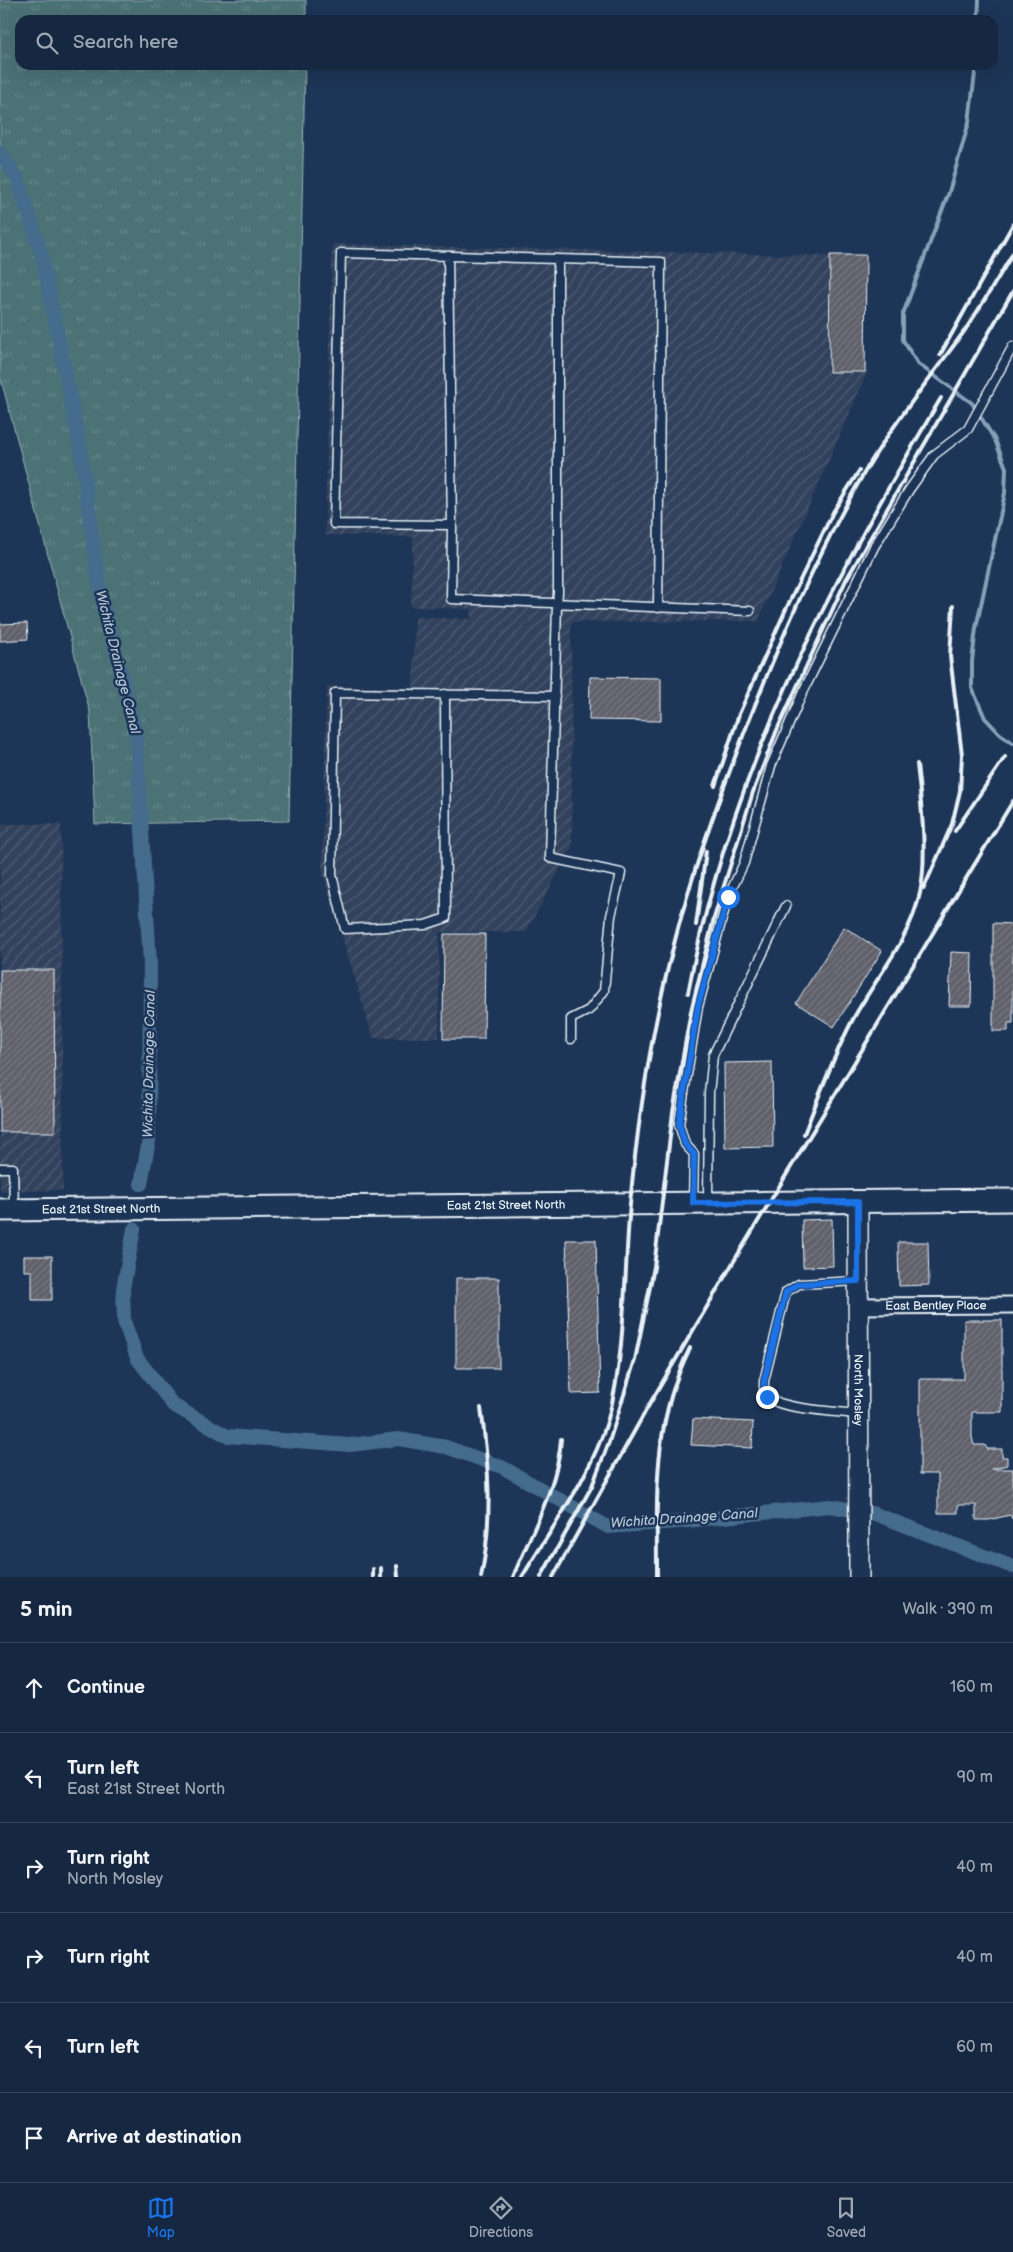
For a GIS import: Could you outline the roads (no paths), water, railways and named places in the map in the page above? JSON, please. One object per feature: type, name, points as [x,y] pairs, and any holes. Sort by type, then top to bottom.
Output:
[{"type":"main road","name":"East 21st Street North","points":[[7,1210],[1013,1200]]},
{"type":"street","name":"North Mosley","points":[[858,1202],[859,1577]]},
{"type":"street","name":"East Bentley Place","points":[[858,1306],[1013,1305]]},
{"type":"lane","points":[[452,525],[334,524],[341,253],[660,262],[658,608]]},
{"type":"lane","points":[[448,256],[452,525],[450,599],[750,611]]},
{"type":"lane","points":[[558,258],[557,604],[550,858],[621,873],[611,916],[604,991],[589,1010],[571,1019],[572,1039]]},
{"type":"lane","points":[[700,1203],[694,1154],[685,1144],[679,1124],[698,1006],[728,897],[744,863],[771,766],[802,694],[874,548],[909,490],[934,455],[968,428],[1013,346]]},
{"type":"lane","points":[[445,694],[446,918],[425,924],[345,929],[332,875],[334,693],[445,694],[555,696]]},
{"type":"lane","points":[[700,1203],[708,1093],[713,1055],[786,906]]},
{"type":"lane","points":[[0,1168],[13,1168],[7,1210]]},
{"type":"lane","points":[[858,1281],[799,1284],[786,1292],[764,1381],[764,1391],[767,1397],[781,1404],[859,1414]]},
{"type":"waterway","points":[[978,15],[979,0]]},
{"type":"waterway","points":[[975,70],[969,122],[949,192],[903,314],[903,340],[918,364],[972,403],[995,440],[1006,468],[1005,493],[976,628],[972,661],[972,688],[985,718],[1000,734],[1013,743]]},
{"type":"waterway","name":"Wichita Drainage Canal","points":[[0,152],[17,178],[41,252],[80,446],[100,591],[136,732],[150,963],[149,1140],[141,1184]]},
{"type":"waterway","name":"Wichita Drainage Canal","points":[[134,1229],[123,1289],[124,1321],[137,1358],[173,1405],[227,1436],[350,1445],[398,1439],[446,1447],[502,1467],[608,1527],[677,1522],[830,1506],[875,1514],[1013,1567]]},
{"type":"railway","points":[[940,355],[1013,224]]},
{"type":"railway","points":[[522,1577],[592,1461],[608,1419],[618,1368],[624,1313],[633,1172],[641,1107],[652,1043],[680,921],[723,789],[784,634],[831,533],[878,450],[963,333],[1013,253]]},
{"type":"railway","points":[[541,1577],[592,1486],[609,1442],[635,1360],[654,1267],[673,1112],[691,1011],[714,918],[753,792],[777,730],[846,580],[1013,291]]},
{"type":"railway","points":[[688,993],[706,912],[729,834],[756,758],[787,685],[859,541],[941,398]]},
{"type":"railway","points":[[715,786],[739,714],[786,609],[833,512],[859,471]]},
{"type":"railway","points":[[924,888],[952,824],[960,791],[962,755],[950,656],[953,606]]},
{"type":"railway","points":[[955,831],[1005,757]]},
{"type":"railway","points":[[804,1134],[845,1035],[900,943],[915,910],[920,893],[924,846],[917,764]]},
{"type":"railway","points":[[553,1577],[649,1405],[734,1261],[1013,801]]},
{"type":"railway","points":[[696,925],[706,851]]},
{"type":"railway","points":[[657,1577],[657,1488],[663,1432],[669,1404],[690,1348]]},
{"type":"railway","points":[[481,1408],[488,1471],[487,1535],[481,1577]]},
{"type":"railway","points":[[513,1577],[549,1492],[559,1457],[561,1439]]},
{"type":"railway","points":[[397,1566],[398,1577]]},
{"type":"railway","points":[[381,1568],[381,1577]]},
{"type":"railway","points":[[373,1569],[373,1577]]}]
